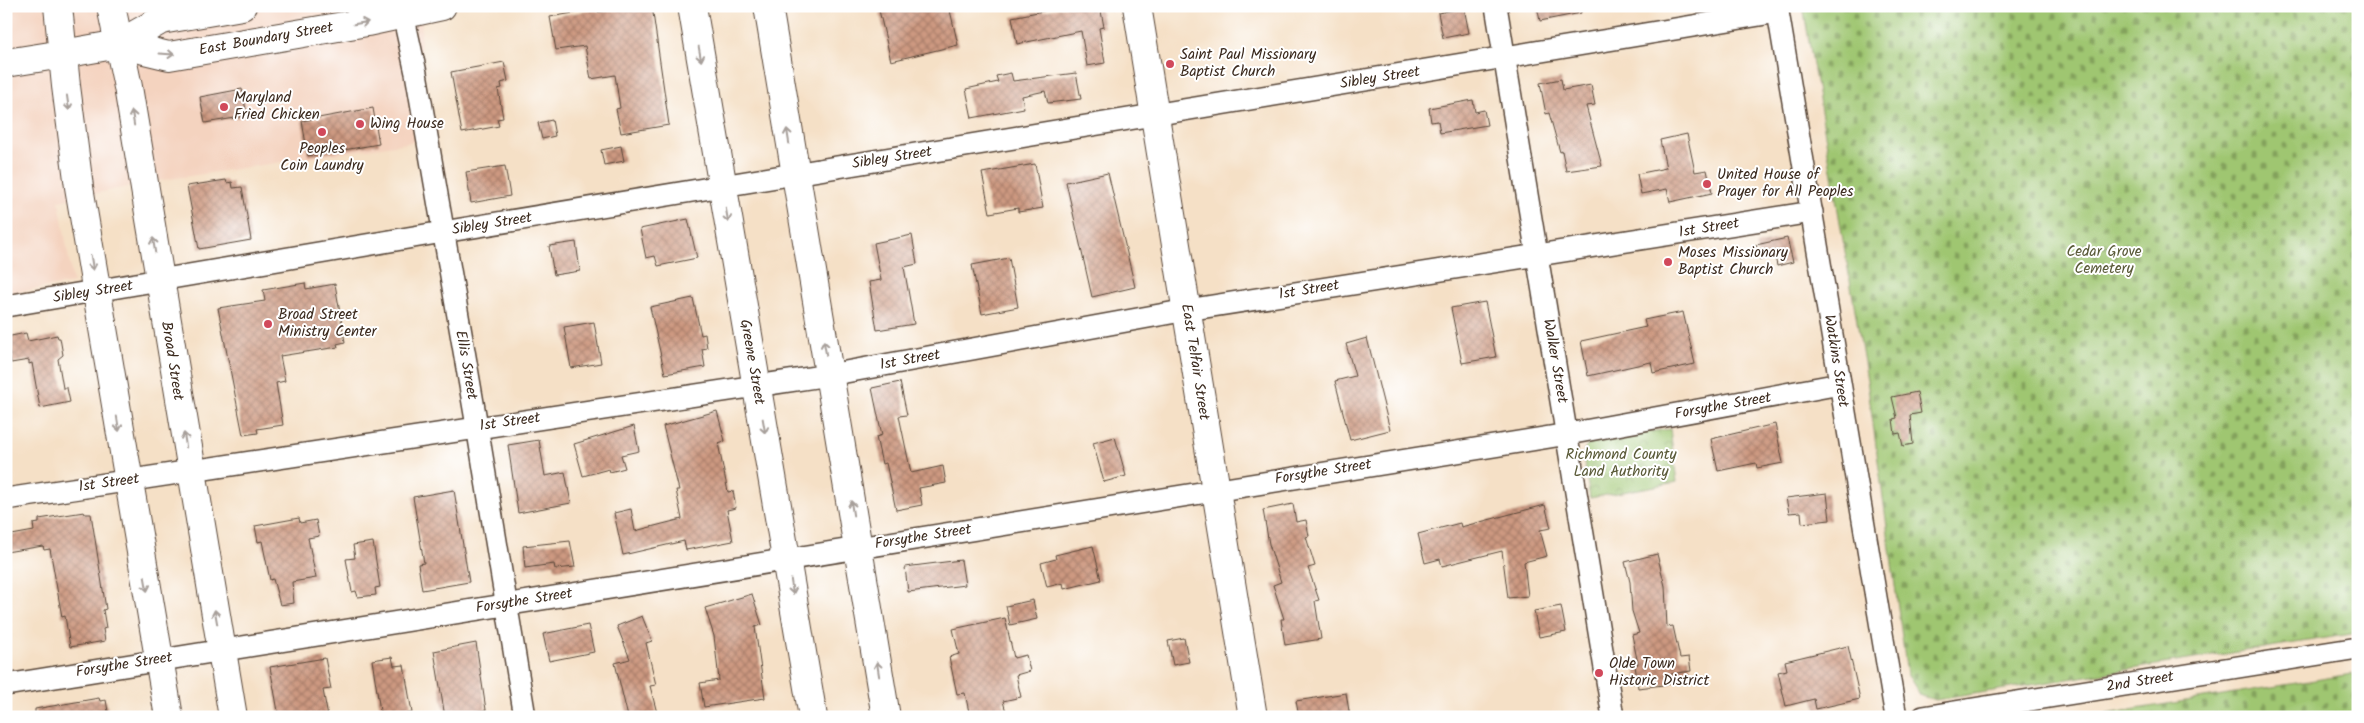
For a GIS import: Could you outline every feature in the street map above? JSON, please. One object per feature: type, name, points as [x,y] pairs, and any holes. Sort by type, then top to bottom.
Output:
[{"type":"main road","points":[[58,6],[79,187],[127,480],[169,717]]},
{"type":"main road","name":"Broad Street","points":[[111,6],[233,717]]},
{"type":"main road","name":"East Boundary Street","points":[[6,63],[119,44],[161,20],[242,6]]},
{"type":"main road","name":"East Boundary Street","points":[[119,44],[169,56],[402,10],[442,6]]},
{"type":"main road","name":"Greene Street","points":[[692,6],[813,717]]},
{"type":"main road","points":[[768,6],[794,174],[886,717]]},
{"type":"main road","name":"East Telfair Street","points":[[1137,6],[1253,717]]},
{"type":"street","name":"Walker Street","points":[[1496,6],[1506,57],[1536,254],[1568,434],[1613,717]]},
{"type":"street","name":"Sibley Street","points":[[6,306],[1506,57],[1777,9]]},
{"type":"street","name":"Watkins Street","points":[[1777,9],[1896,717]]},
{"type":"street","name":"Ellis Street","points":[[402,10],[410,43],[477,426],[525,717]]},
{"type":"street","name":"1st Street","points":[[6,499],[477,426],[829,375],[1187,310],[1812,212]]},
{"type":"street","name":"Forsythe Street","points":[[6,685],[506,603],[787,560],[1216,489],[1568,434],[1840,384]]},
{"type":"street","name":"2nd Street","points":[[1923,717],[2358,648]]},
{"type":"shaded area","points":[[6,6],[423,6],[414,142],[157,181],[59,201],[73,283],[6,294]]},
{"type":"green space","name":"Cedar Grove Cemetery","points":[[1803,6],[2358,6],[2358,633],[1936,700],[1921,696],[1907,674],[1867,380]]},
{"type":"green space","name":"Richmond County Land Authority","points":[[1670,429],[1677,482],[1590,498],[1583,456],[1585,448],[1589,444],[1617,435]]},
{"type":"green space","points":[[2358,673],[2358,717],[2087,717]]},
{"type":"building","points":[[632,6],[652,6],[669,125],[621,133],[616,109],[620,108],[615,75],[591,79],[585,46],[556,50],[550,17],[597,9],[598,12]]},
{"type":"building","points":[[878,6],[949,6],[958,45],[891,61]]},
{"type":"building","points":[[1069,6],[1100,6],[1104,27],[1099,28],[1105,63],[1087,66],[1081,31],[1017,44],[1012,17]]},
{"type":"building","points":[[1537,6],[1580,6],[1581,13],[1540,21]]},
{"type":"building","points":[[1464,8],[1469,33],[1443,38],[1438,13]]},
{"type":"building","points":[[504,62],[508,81],[501,83],[502,88],[498,89],[503,118],[497,119],[499,126],[462,133],[451,72]]},
{"type":"building","points":[[1011,73],[1013,81],[1076,73],[1081,99],[1048,103],[1045,91],[1022,96],[1024,108],[972,118],[966,89],[998,82],[996,76]]},
{"type":"building","points":[[1561,79],[1563,90],[1591,85],[1595,105],[1586,106],[1602,166],[1566,171],[1562,151],[1560,152],[1549,113],[1546,114],[1540,83]]},
{"type":"building","points":[[242,89],[247,116],[205,123],[200,97]]},
{"type":"building","points":[[1473,100],[1475,112],[1484,110],[1487,125],[1440,133],[1438,121],[1431,122],[1429,108]]},
{"type":"building","points":[[373,108],[379,144],[308,156],[302,121]]},
{"type":"building","points":[[552,120],[555,136],[542,139],[538,123]]},
{"type":"building","points":[[1687,134],[1695,172],[1707,170],[1712,193],[1670,202],[1667,189],[1641,194],[1637,174],[1666,168],[1660,140]]},
{"type":"building","points":[[621,146],[624,161],[604,165],[601,150]]},
{"type":"building","points":[[1035,164],[1043,208],[1018,212],[1018,208],[990,213],[982,173]]},
{"type":"building","points":[[505,166],[510,196],[471,203],[466,172]]},
{"type":"building","points":[[1108,173],[1135,287],[1092,297],[1066,182]]},
{"type":"building","points":[[226,180],[227,183],[232,182],[233,188],[242,187],[251,240],[199,249],[187,186]]},
{"type":"building","points":[[688,219],[697,258],[658,266],[655,256],[646,258],[640,229]]},
{"type":"building","points":[[912,235],[917,264],[904,267],[914,324],[877,330],[869,282],[881,280],[874,243]]},
{"type":"building","points":[[1787,238],[1793,262],[1777,266],[1775,256],[1760,260],[1756,245]]},
{"type":"building","points":[[576,242],[580,271],[554,275],[549,246]]},
{"type":"building","points":[[1009,258],[1018,307],[982,314],[972,265]]},
{"type":"building","points":[[305,283],[306,289],[335,284],[345,342],[337,344],[338,347],[280,356],[285,381],[276,383],[283,425],[257,429],[258,433],[243,435],[218,308],[265,301],[263,290]]},
{"type":"building","points":[[693,298],[701,335],[705,334],[707,348],[702,349],[705,367],[665,374],[650,307]]},
{"type":"building","points":[[1485,302],[1496,357],[1462,363],[1451,308]]},
{"type":"building","points":[[1683,312],[1695,364],[1653,373],[1651,362],[1588,376],[1581,341],[1646,327],[1644,320]]},
{"type":"building","points":[[594,322],[601,363],[571,368],[564,327]]},
{"type":"building","points":[[26,333],[28,341],[57,335],[60,338],[63,355],[58,359],[63,388],[67,388],[70,402],[40,408],[32,363],[29,364],[29,360],[11,363],[6,337]]},
{"type":"building","points":[[1367,338],[1390,430],[1350,440],[1335,381],[1355,376],[1346,344]]},
{"type":"building","points":[[900,382],[907,415],[899,416],[911,473],[943,466],[946,483],[919,488],[922,505],[896,510],[886,463],[882,464],[876,437],[882,435],[872,388]]},
{"type":"building","points":[[1917,392],[1921,413],[1910,415],[1913,444],[1903,446],[1900,433],[1895,434],[1893,419],[1897,418],[1892,397]]},
{"type":"building","points":[[717,411],[725,441],[718,443],[728,492],[733,491],[736,508],[727,510],[733,541],[686,550],[684,541],[623,555],[614,513],[631,509],[635,531],[682,519],[676,490],[679,490],[663,426]]},
{"type":"building","points":[[1775,424],[1783,463],[1757,468],[1756,463],[1718,471],[1711,439]]},
{"type":"building","points":[[634,426],[639,451],[621,455],[625,468],[610,472],[609,469],[583,476],[574,444]]},
{"type":"building","points":[[1115,437],[1126,476],[1104,482],[1093,443]]},
{"type":"building","points":[[539,440],[545,476],[565,472],[571,503],[518,513],[508,445]]},
{"type":"building","points":[[454,490],[469,582],[422,590],[418,564],[424,563],[413,497]]},
{"type":"building","points":[[1827,493],[1830,520],[1802,523],[1801,512],[1789,513],[1786,498]]},
{"type":"building","points":[[1293,504],[1296,522],[1306,520],[1309,536],[1306,537],[1315,566],[1308,568],[1319,600],[1315,601],[1321,639],[1285,645],[1281,619],[1284,619],[1273,585],[1281,582],[1269,544],[1263,510]]},
{"type":"building","points":[[1545,505],[1551,528],[1540,530],[1547,556],[1524,562],[1528,596],[1508,598],[1502,551],[1442,566],[1440,559],[1425,563],[1418,534],[1460,523],[1461,527]]},
{"type":"building","points":[[84,512],[85,514],[91,514],[106,609],[103,610],[106,628],[103,629],[105,641],[70,647],[65,616],[62,617],[50,549],[44,550],[43,546],[6,552],[6,536],[34,531],[33,524],[39,523],[39,519]]},
{"type":"building","points":[[299,518],[300,523],[316,520],[319,536],[308,538],[316,578],[292,582],[294,603],[280,605],[273,579],[270,580],[262,541],[258,542],[255,526]]},
{"type":"building","points":[[570,541],[575,567],[555,569],[554,564],[525,568],[523,546]]},
{"type":"building","points":[[373,542],[380,587],[375,588],[376,595],[358,597],[356,591],[352,592],[346,559],[355,558],[353,545]]},
{"type":"building","points":[[1093,546],[1101,580],[1064,589],[1063,583],[1047,587],[1041,563],[1056,559],[1055,555]]},
{"type":"building","points":[[1657,554],[1665,586],[1667,627],[1673,626],[1680,658],[1689,657],[1691,671],[1671,674],[1672,684],[1638,688],[1635,665],[1638,664],[1632,635],[1639,633],[1632,611],[1630,582],[1625,562]]},
{"type":"building","points":[[961,560],[965,585],[908,592],[905,567]]},
{"type":"building","points":[[752,594],[762,625],[755,627],[765,698],[704,707],[700,683],[719,680],[714,636],[705,608]]},
{"type":"building","points":[[1033,600],[1037,619],[1010,625],[1006,606]]},
{"type":"building","points":[[1561,606],[1566,632],[1539,637],[1534,611]]},
{"type":"building","points":[[642,616],[652,641],[646,643],[656,685],[650,686],[657,713],[641,717],[628,717],[615,663],[630,659],[617,626]]},
{"type":"building","points":[[1005,618],[1014,658],[1026,655],[1030,671],[1016,675],[1021,697],[1003,701],[1006,712],[970,717],[965,693],[957,694],[949,657],[959,654],[953,629]]},
{"type":"building","points":[[588,625],[594,652],[549,661],[543,634]]},
{"type":"building","points":[[1184,638],[1189,662],[1173,665],[1168,641]]},
{"type":"building","points":[[476,643],[486,710],[445,717],[434,651]]},
{"type":"building","points":[[1848,646],[1860,699],[1816,709],[1814,699],[1786,706],[1778,672],[1787,670],[1785,661]]},
{"type":"building","points":[[392,657],[394,666],[404,665],[412,713],[381,717],[372,660]]},
{"type":"building","points":[[325,658],[331,689],[323,690],[328,717],[279,717],[270,667]]},
{"type":"building","points":[[1346,693],[1350,717],[1299,717],[1296,701]]},
{"type":"building","points":[[99,698],[100,701],[106,700],[109,717],[35,717],[35,709]]},
{"type":"place","name":"Saint Paul Missionary Baptist Church","points":[[1170,64]]},
{"type":"place","name":"Maryland Fried Chicken","points":[[224,107]]},
{"type":"place","name":"Wing House","points":[[360,124]]},
{"type":"place","name":"Peoples Coin Laundry","points":[[322,132]]},
{"type":"place","name":"United House of Prayer for All Peoples","points":[[1707,184]]},
{"type":"place","name":"Moses Missionary Baptist Church","points":[[1668,262]]},
{"type":"place","name":"Broad Street Ministry Center","points":[[268,324]]},
{"type":"place","name":"Olde Town Historic District","points":[[1599,673]]}]
